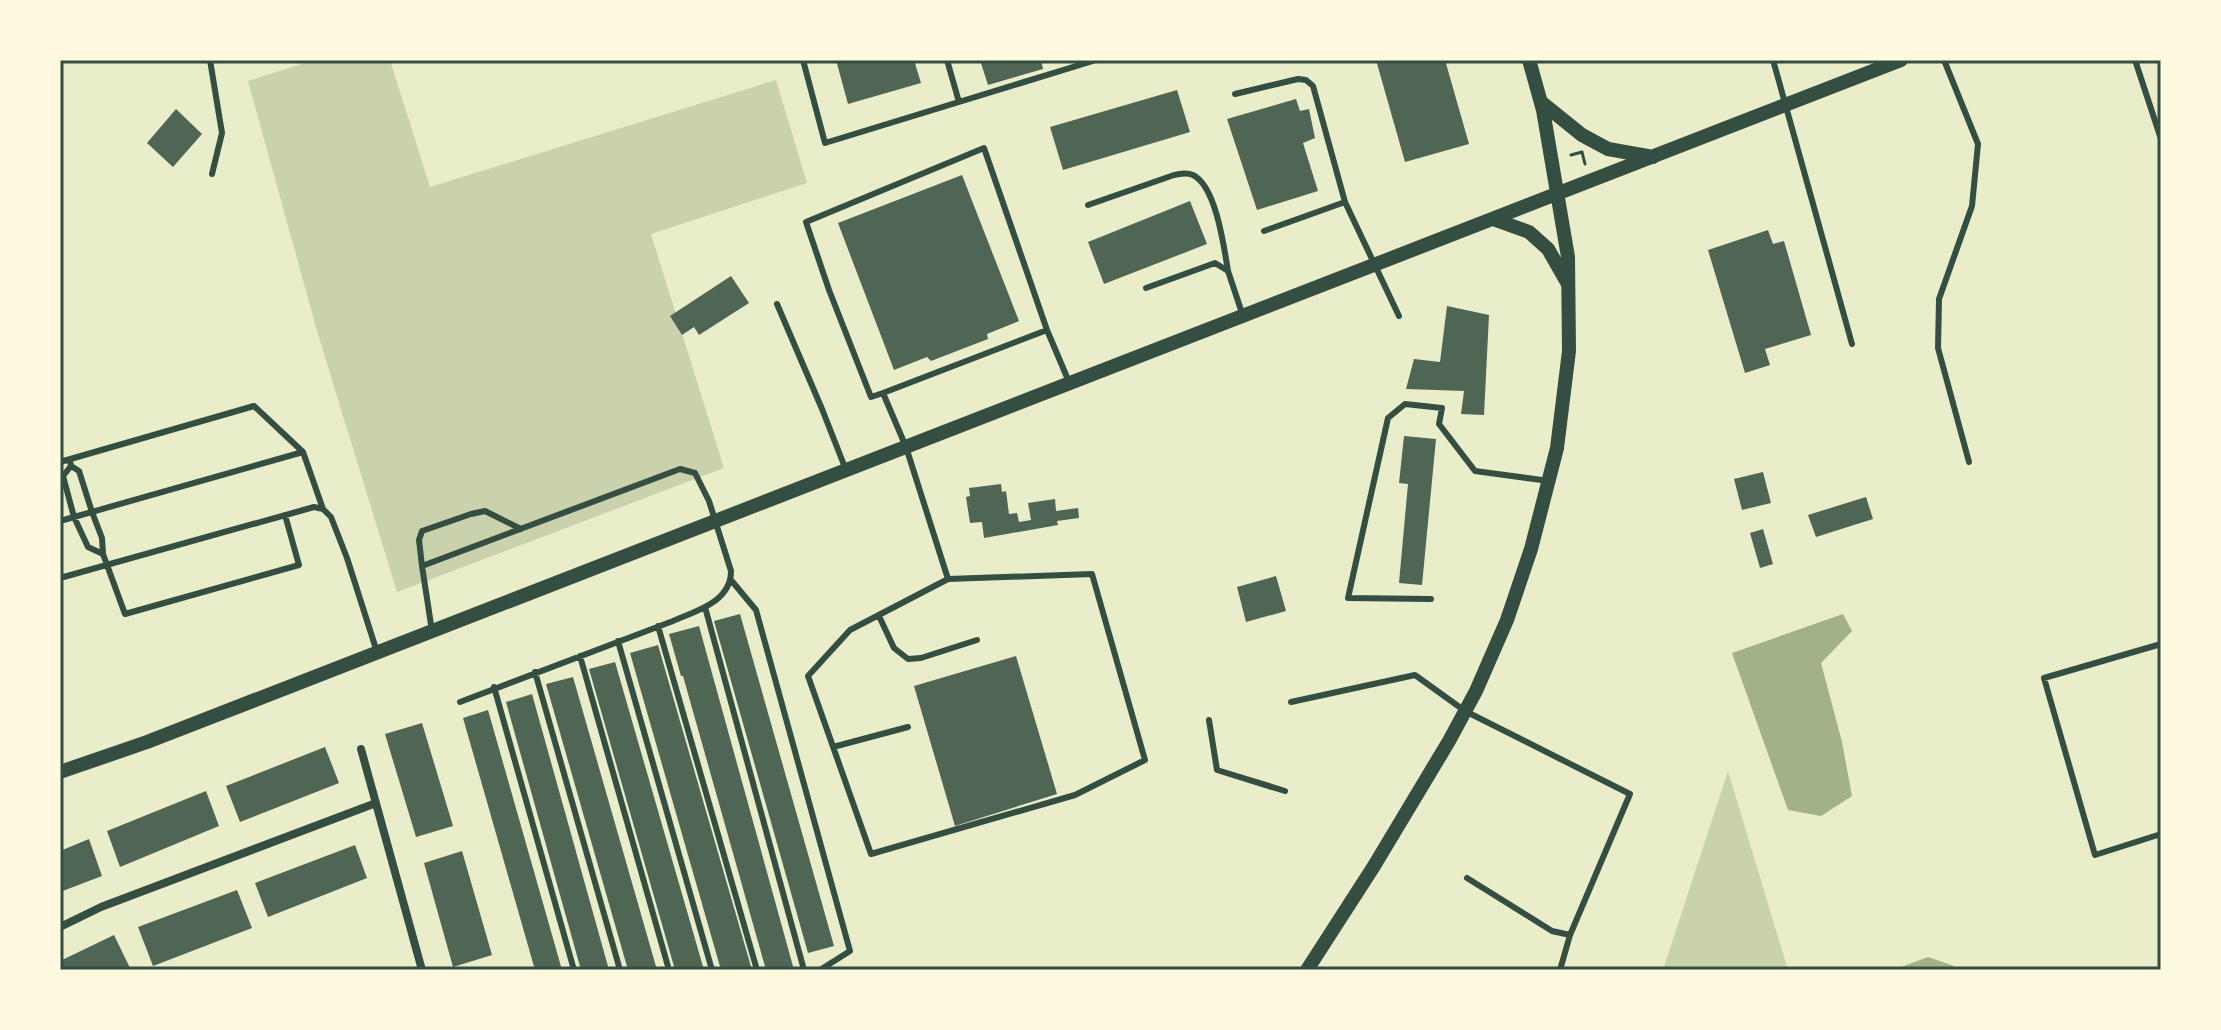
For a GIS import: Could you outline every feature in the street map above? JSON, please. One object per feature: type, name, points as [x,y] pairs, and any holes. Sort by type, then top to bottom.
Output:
[{"type":"street","points":[[1307,970],[1374,866],[1465,711],[1507,620],[1531,549],[1549,481],[1557,448],[1569,351],[1568,257],[1541,102],[1529,60]]},
{"type":"street","points":[[60,772],[147,742],[1901,60]]},
{"type":"street","points":[[1541,102],[1582,135],[1608,149],[1653,157]]},
{"type":"street","points":[[1493,219],[1529,232],[1548,249],[1568,285]]},
{"type":"street","points":[[361,749],[422,970]]},
{"type":"street","points":[[60,927],[101,907],[376,803]]},
{"type":"lane","points":[[210,60],[222,133],[212,174]]},
{"type":"lane","points":[[803,60],[825,143],[1077,63],[1096,60]]},
{"type":"lane","points":[[947,60],[959,102]]},
{"type":"lane","points":[[1773,60],[1852,344]]},
{"type":"lane","points":[[1944,60],[1978,144],[1972,206],[1939,299],[1938,348],[1969,462]]},
{"type":"lane","points":[[2135,60],[2161,139]]},
{"type":"lane","points":[[1235,94],[1298,79],[1306,80],[1313,86],[1345,202],[1399,316]]},
{"type":"lane","points":[[1047,330],[871,397],[806,222],[984,148],[1047,330],[1070,383]]},
{"type":"lane","points":[[1088,205],[1174,175],[1187,173],[1196,176],[1211,199],[1222,232],[1228,271],[1243,316]]},
{"type":"lane","points":[[1264,231],[1345,202]]},
{"type":"lane","points":[[1146,288],[1215,263],[1228,271]]},
{"type":"lane","points":[[777,304],[846,470]]},
{"type":"lane","points":[[883,393],[906,447],[948,579]]},
{"type":"lane","points":[[1431,599],[1348,598],[1388,418],[1405,404],[1442,408],[1439,424],[1475,471],[1549,481]]},
{"type":"lane","points":[[60,462],[70,463],[254,406],[303,452],[323,509],[331,517],[347,558],[377,652]]},
{"type":"lane","points":[[60,521],[303,452]]},
{"type":"lane","points":[[70,463],[79,471],[102,538],[103,554],[125,614],[299,565],[285,515]]},
{"type":"lane","points":[[70,463],[63,476],[74,517],[88,547],[103,554]]},
{"type":"lane","points":[[422,566],[680,469],[695,473],[708,496],[731,571],[727,590],[705,607],[460,702]]},
{"type":"lane","points":[[60,578],[314,507],[323,509]]},
{"type":"lane","points":[[432,631],[419,540],[422,531],[485,511],[521,529]]},
{"type":"lane","points":[[1092,574],[1145,760],[1075,795],[871,854],[808,676],[850,630],[879,616],[948,579],[1092,574]]},
{"type":"lane","points":[[731,580],[756,610],[850,951],[820,970]]},
{"type":"lane","points":[[705,607],[804,970]]},
{"type":"lane","points":[[879,616],[894,648],[908,659],[921,658],[977,640]]},
{"type":"lane","points":[[658,626],[757,970]]},
{"type":"lane","points":[[618,641],[712,970]]},
{"type":"lane","points":[[2161,644],[2044,678],[2095,855],[2161,834]]},
{"type":"lane","points":[[580,656],[669,970]]},
{"type":"lane","points":[[535,672],[620,970]]},
{"type":"lane","points":[[1291,702],[1415,675],[1465,711],[1630,794],[1570,935],[1560,970]]},
{"type":"lane","points":[[494,687],[574,970]]},
{"type":"lane","points":[[1209,720],[1217,770],[1285,791]]},
{"type":"lane","points":[[833,747],[908,727]]},
{"type":"lane","points":[[1467,878],[1552,931],[1570,935]]},
{"type":"path","points":[[1571,155],[1582,152],[1585,164]]},
{"type":"shaded area","points":[[314,60],[390,60],[430,187],[776,80],[807,183],[651,234],[724,468],[397,592],[317,331],[248,81]]},
{"type":"shaded area","points":[[1843,614],[1852,631],[1821,663],[1842,742],[1852,796],[1821,816],[1788,810],[1732,653]]},
{"type":"shaded area","points":[[1728,771],[1788,970],[1663,970]]},
{"type":"shaded area","points":[[1928,957],[1954,966],[1956,970],[1900,970],[1901,967]]},
{"type":"building","points":[[836,60],[914,60],[921,83],[848,104]]},
{"type":"building","points":[[980,60],[1041,60],[1043,69],[988,85]]},
{"type":"building","points":[[1376,60],[1445,60],[1469,144],[1405,162]]},
{"type":"building","points":[[1177,90],[1190,132],[1063,170],[1050,127]]},
{"type":"building","points":[[1296,99],[1300,111],[1309,109],[1315,138],[1303,143],[1318,191],[1257,210],[1227,119]]},
{"type":"building","points":[[176,109],[202,134],[173,167],[147,143]]},
{"type":"building","points":[[962,175],[1019,321],[987,334],[988,339],[931,361],[927,357],[894,370],[838,223]]},
{"type":"building","points":[[1190,201],[1207,244],[1104,284],[1088,242]]},
{"type":"building","points":[[1768,230],[1773,244],[1784,241],[1811,335],[1765,349],[1770,365],[1745,373],[1708,250]]},
{"type":"building","points":[[731,276],[749,303],[699,335],[694,327],[682,335],[670,316]]},
{"type":"building","points":[[1447,306],[1489,315],[1484,415],[1461,414],[1464,391],[1406,389],[1414,359],[1440,362]]},
{"type":"building","points":[[1404,436],[1436,439],[1422,585],[1399,583],[1408,484],[1399,483]]},
{"type":"building","points":[[1763,472],[1771,503],[1742,510],[1734,479]]},
{"type":"building","points":[[1001,484],[1002,492],[1006,491],[1009,514],[1017,513],[1019,522],[1031,520],[1028,503],[1055,499],[1056,511],[1078,508],[1079,518],[1057,521],[1058,525],[984,538],[982,522],[970,523],[966,497],[970,496],[969,488]]},
{"type":"building","points":[[1866,497],[1873,519],[1816,537],[1808,515]]},
{"type":"building","points":[[1763,529],[1773,564],[1760,568],[1750,533]]},
{"type":"building","points":[[1276,576],[1286,611],[1246,622],[1237,587]]},
{"type":"building","points":[[740,614],[834,946],[808,953],[714,621]]},
{"type":"building","points":[[699,626],[794,970],[766,970],[669,634]]},
{"type":"building","points":[[658,645],[752,970],[721,970],[630,653]]},
{"type":"building","points":[[1016,656],[1057,794],[955,826],[914,686]]},
{"type":"building","points":[[615,662],[704,970],[675,970],[589,669]]},
{"type":"building","points":[[573,677],[657,970],[628,970],[546,684]]},
{"type":"building","points":[[532,694],[609,970],[581,970],[506,702]]},
{"type":"building","points":[[488,710],[562,970],[535,970],[463,718]]},
{"type":"building","points":[[422,723],[453,826],[416,837],[385,734]]},
{"type":"building","points":[[325,747],[339,783],[240,822],[226,786]]},
{"type":"building","points":[[206,791],[219,826],[120,867],[107,831]]},
{"type":"building","points":[[89,839],[102,876],[60,892],[60,851]]},
{"type":"building","points":[[355,845],[367,878],[268,917],[255,883]]},
{"type":"building","points":[[462,851],[492,955],[453,967],[424,863]]},
{"type":"building","points":[[237,890],[252,928],[153,966],[138,927]]},
{"type":"building","points":[[114,935],[131,970],[60,970],[60,961]]}]
